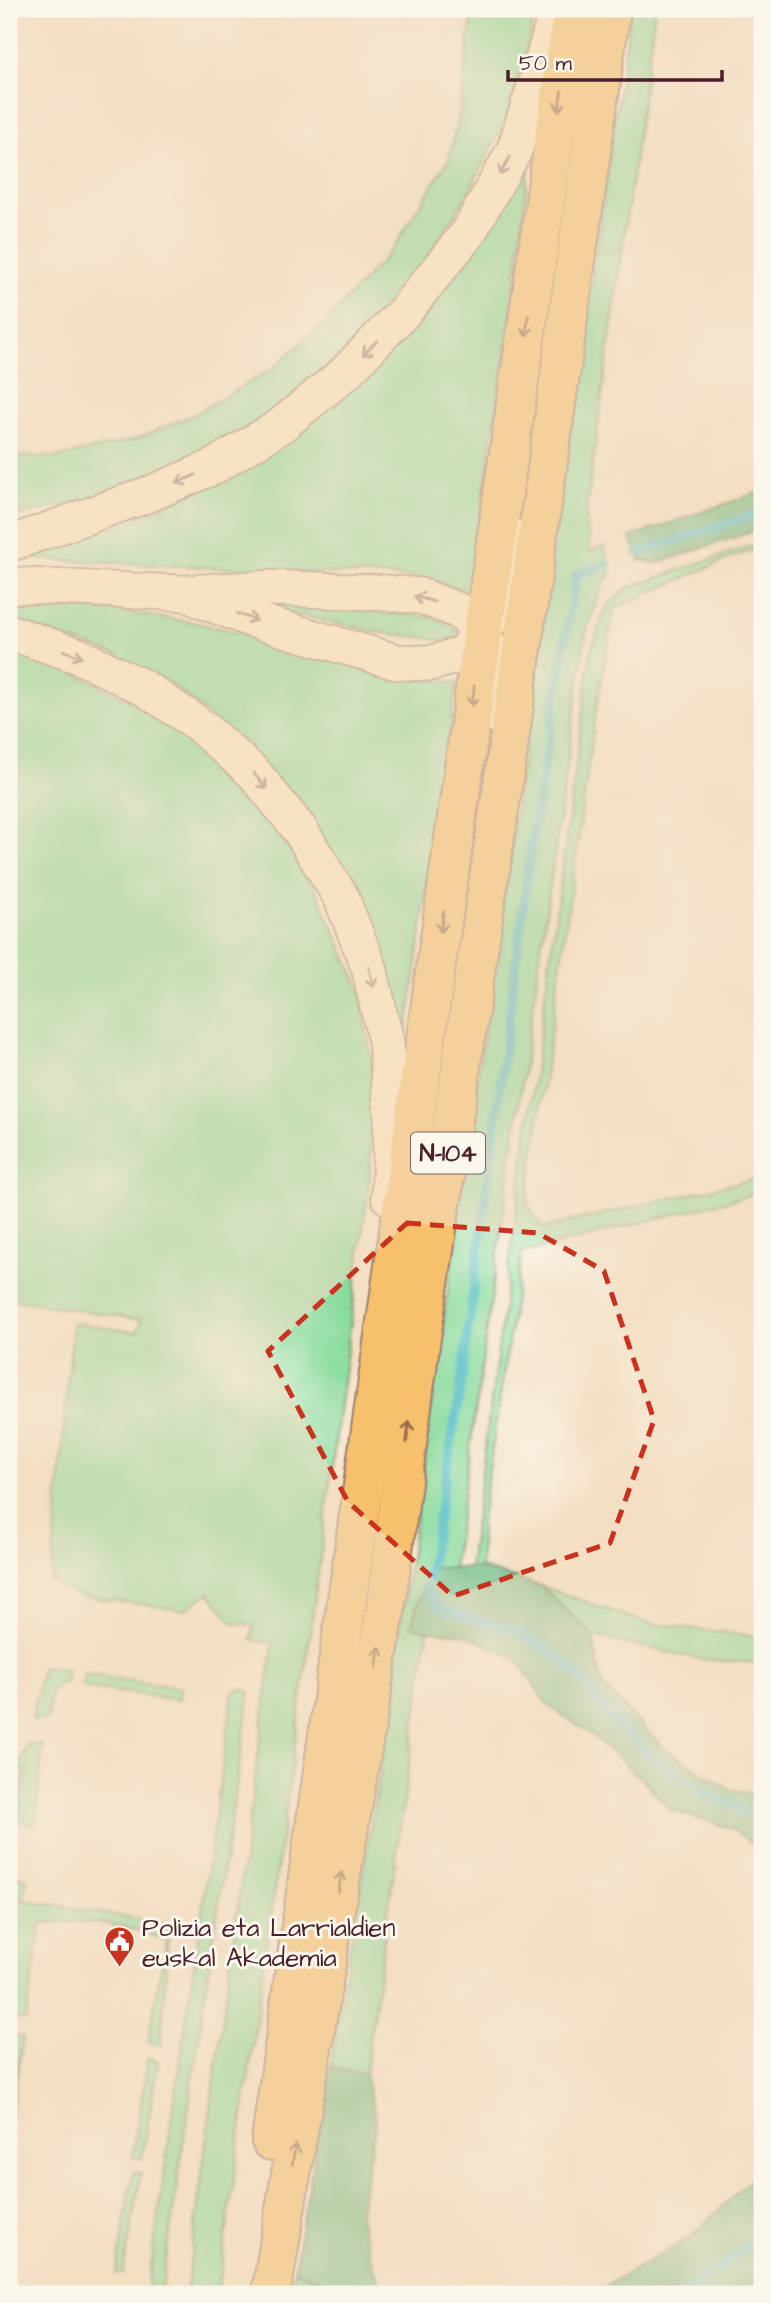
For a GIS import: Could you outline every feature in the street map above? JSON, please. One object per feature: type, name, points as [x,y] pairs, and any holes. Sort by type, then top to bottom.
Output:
[{"type":"main road","points":[[9,544],[152,494],[213,467],[279,427],[345,373],[404,312],[468,233],[514,151],[557,9]]},
{"type":"main road","name":"N-104","points":[[249,2294],[482,632],[573,9]]},
{"type":"main road","name":"N-104","points":[[271,2294],[385,1611],[419,1345],[506,763],[611,9]]},
{"type":"main road","points":[[183,593],[250,619],[397,662],[432,663],[462,654],[504,604],[521,555],[558,384]]},
{"type":"main road","points":[[9,585],[183,593],[271,588],[421,596],[459,611],[482,632],[499,672],[506,763]]},
{"type":"main road","points":[[9,632],[79,656],[144,688],[197,723],[254,773],[300,830],[341,897],[369,967],[386,1042],[392,1117],[386,1319]]},
{"type":"highlighted area","points":[[407,1223],[538,1233],[604,1271],[654,1420],[610,1543],[453,1596],[348,1502],[268,1351]]},
{"type":"green space","points":[[473,9],[535,9],[507,116],[467,196],[411,283],[363,336],[284,407],[188,463],[94,497],[9,518],[9,456],[60,457],[134,440],[195,414],[272,369],[326,322],[392,250],[449,159],[459,115]]},
{"type":"green space","points":[[631,9],[655,9],[586,512],[590,551],[604,546],[611,573],[602,586],[586,631],[453,1568],[428,1568],[412,1626],[428,1631],[365,2074],[330,2067],[382,1758]]},
{"type":"green space","points":[[531,148],[514,296],[470,590],[409,577],[15,558],[17,553],[114,528],[211,484],[361,380],[429,312],[477,242]]},
{"type":"green space","points":[[762,491],[762,528],[658,563],[640,560],[630,537]]},
{"type":"green space","points":[[762,542],[762,547],[732,557],[614,609],[595,718],[527,1203],[543,1228],[762,1177],[762,1192],[522,1253],[481,1521],[480,1568],[469,1568],[591,651],[606,607],[627,588]]},
{"type":"green space","points":[[281,603],[432,617],[446,622],[458,631],[451,641],[376,632],[280,611]]},
{"type":"green space","points":[[9,609],[117,611],[196,623],[268,639],[409,678],[457,683],[405,1045],[389,984],[245,746],[175,687],[117,655],[9,620]]},
{"type":"green space","points":[[9,651],[66,668],[131,701],[190,739],[263,809],[316,890],[360,988],[375,1083],[369,1183],[308,1650],[218,2294],[186,2294],[273,1643],[251,1640],[254,1626],[232,1622],[209,1593],[184,1610],[79,1596],[51,1581],[73,1323],[137,1332],[142,1320],[9,1299]]},
{"type":"green space","points":[[428,1568],[480,1568],[541,1586],[593,1636],[602,1685],[664,1748],[731,1790],[762,1795],[762,1852],[733,1829],[672,1811],[642,1779],[592,1735],[546,1704],[517,1659],[464,1634],[428,1631],[411,1626]]},
{"type":"green space","points":[[541,1586],[646,1623],[762,1637],[762,1663],[705,1660],[593,1636]]},
{"type":"green space","points":[[42,1667],[68,1670],[66,1682],[60,1683],[53,1691],[47,1721],[32,1719]]},
{"type":"green space","points":[[85,1674],[180,1688],[180,1700],[82,1687]]},
{"type":"green space","points":[[242,1688],[250,1692],[161,2294],[147,2294],[233,1692]]},
{"type":"green space","points":[[43,1744],[35,1824],[17,1822],[25,1771],[9,1769],[20,1762],[28,1745]]},
{"type":"green space","points":[[10,1873],[27,1879],[23,1900],[169,1924],[161,2045],[148,2042],[166,1941],[120,1926],[89,1922],[41,1923],[26,2020],[9,2019]]},
{"type":"green space","points":[[9,2034],[23,2037],[9,2129]]},
{"type":"green space","points":[[148,2058],[158,2061],[142,2159],[132,2157]]},
{"type":"green space","points":[[330,2067],[365,2074],[376,2120],[359,2217],[382,2294],[339,2294],[337,2290],[294,2270]]},
{"type":"green space","points":[[762,2168],[762,2294],[592,2294],[692,2236]]},
{"type":"green space","points":[[133,2171],[141,2173],[123,2274],[116,2274]]},
{"type":"green space","points":[[294,2270],[337,2290],[339,2294],[290,2294]]},
{"type":"waterway","points":[[638,553],[762,512]]},
{"type":"waterway","points":[[608,564],[576,575],[532,840],[461,1386],[426,1590],[439,1608],[520,1633],[546,1648],[574,1671],[612,1719],[652,1758],[697,1789],[762,1820]]},
{"type":"waterway","points":[[683,2294],[762,2237]]},
{"type":"place","name":"Polizia eta Larrialdien euskal Akademia","points":[[119,1969]]}]
